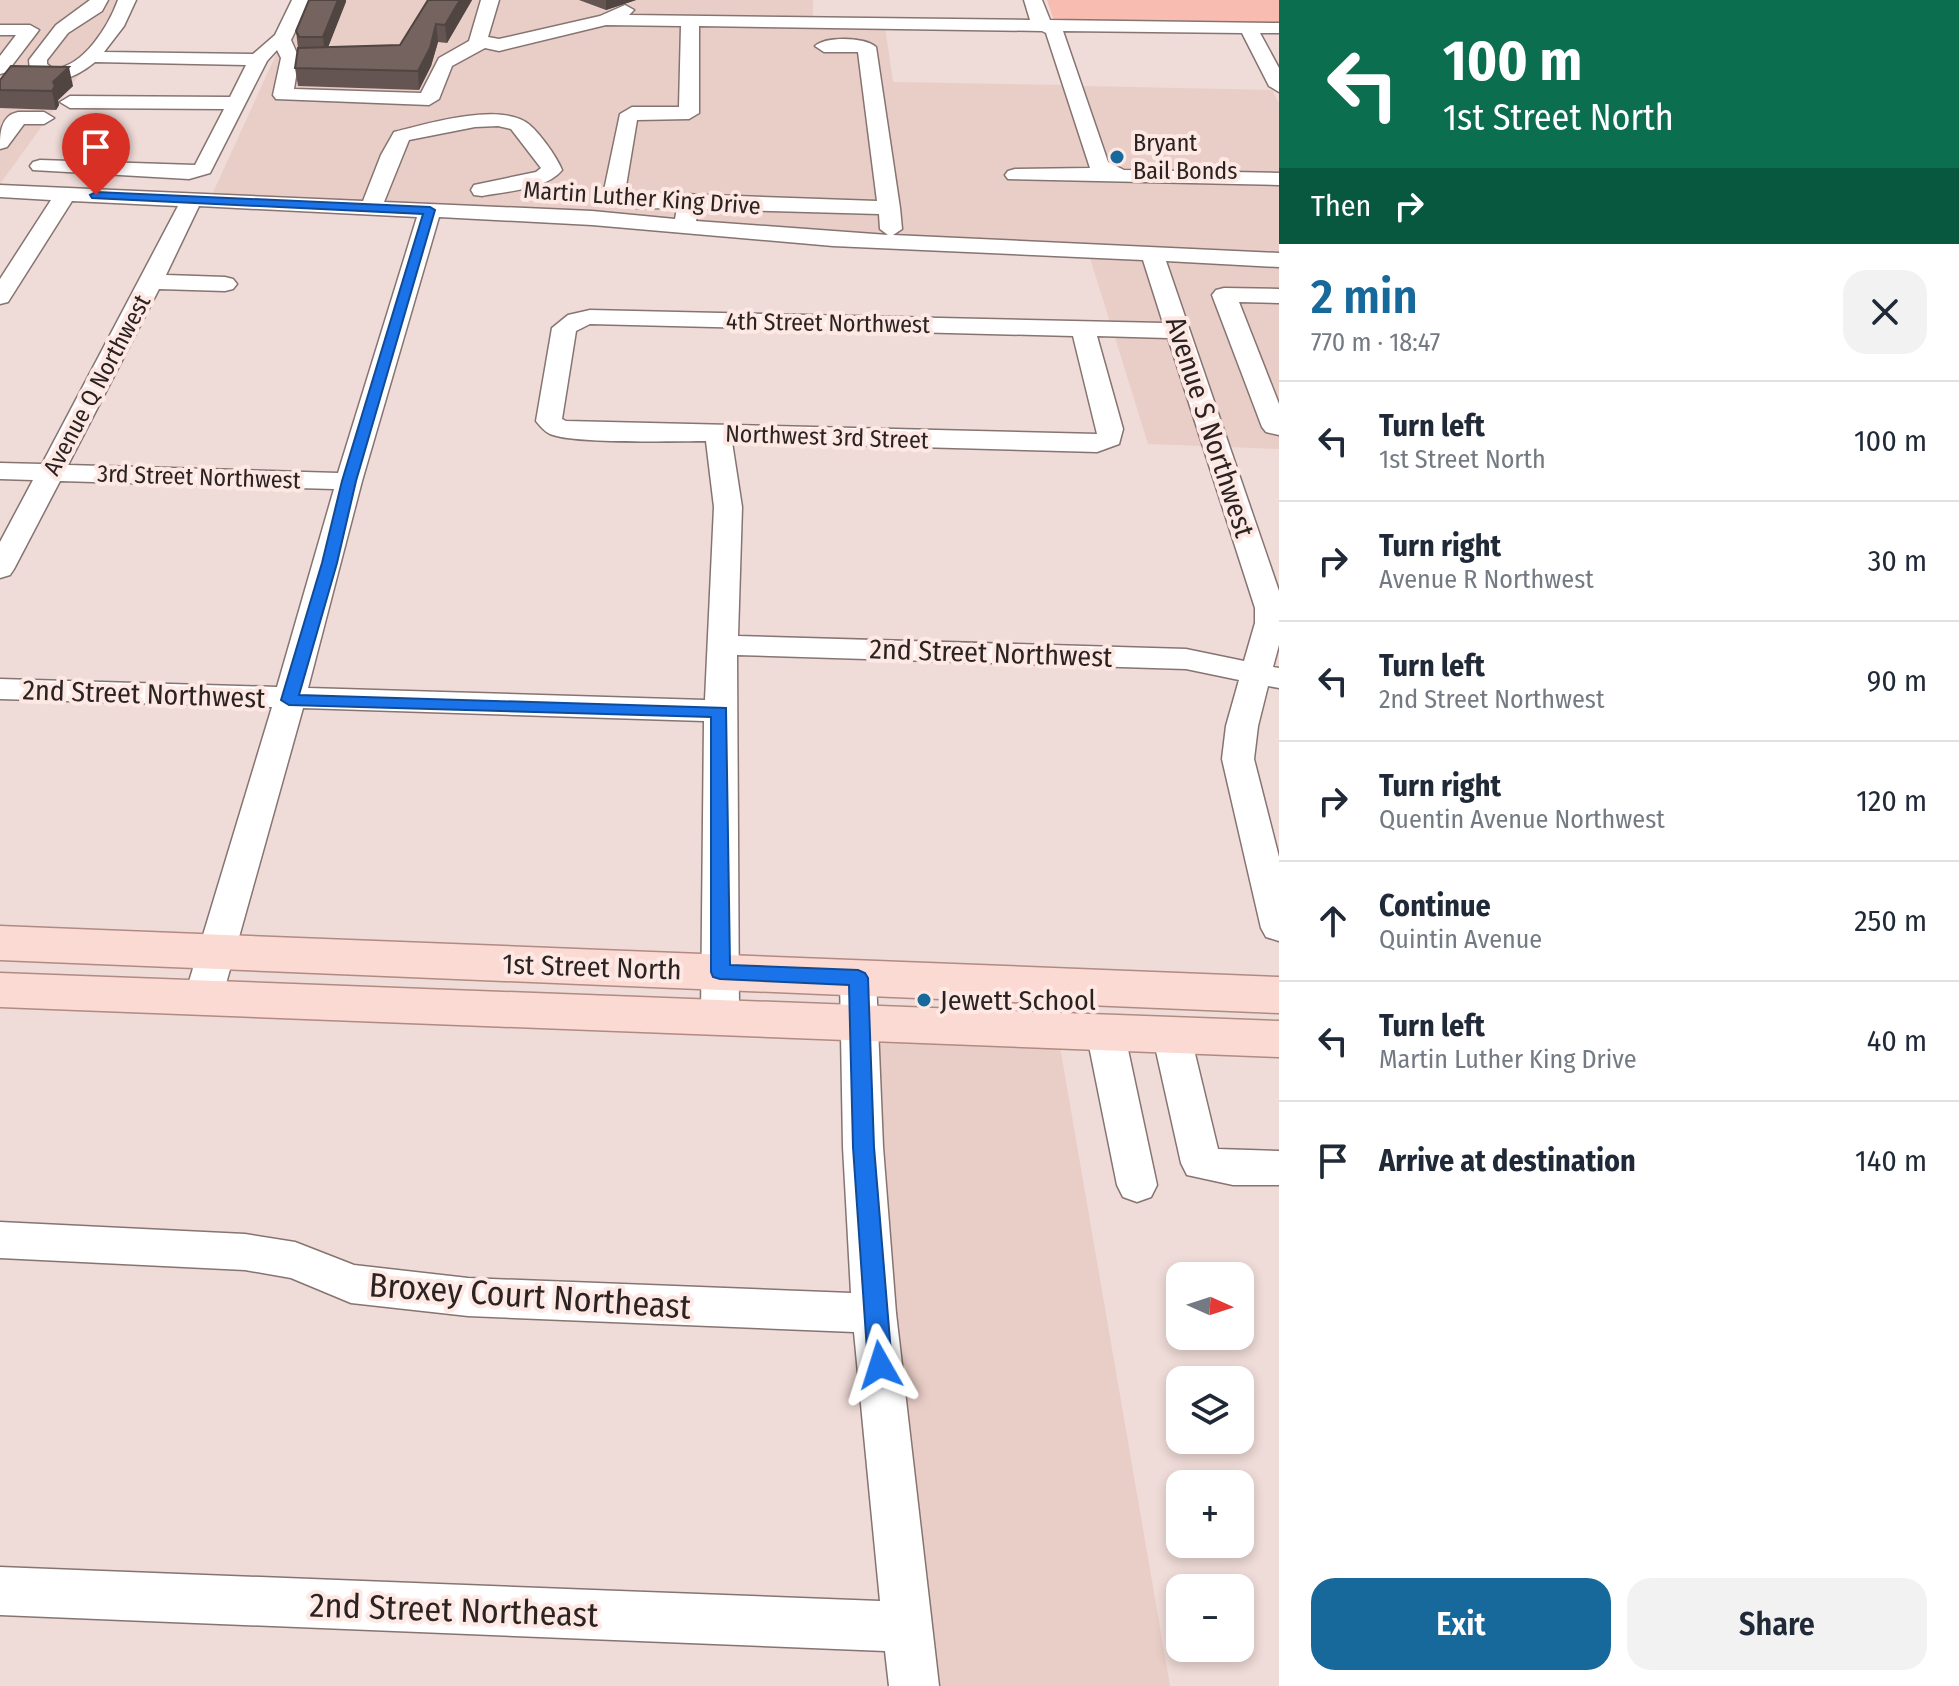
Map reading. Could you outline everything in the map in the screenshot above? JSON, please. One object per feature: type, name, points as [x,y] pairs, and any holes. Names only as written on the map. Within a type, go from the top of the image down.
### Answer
[{"type":"main road","name":"1st Street North","points":[[0,943],[720,972],[859,999],[1105,1031],[1279,1039]]},
{"type":"main road","name":"1st Street North","points":[[0,990],[720,1017],[859,999],[1279,995]]},
{"type":"street","points":[[99,0],[96,7],[62,29],[38,60],[40,71],[72,72],[88,61],[124,11],[127,0]]},
{"type":"street","points":[[118,149],[44,156],[189,173],[203,169],[258,60],[266,50],[282,40],[301,0]]},
{"type":"street","points":[[481,43],[478,41],[490,0]]},
{"type":"street","points":[[644,21],[702,0]]},
{"type":"street","points":[[802,0],[803,23]]},
{"type":"street","points":[[1033,0],[1039,20],[1054,31],[1099,166],[1112,173]]},
{"type":"street","points":[[282,40],[290,58],[283,95],[429,99],[440,67],[454,54],[481,43],[499,45],[606,20],[643,1]]},
{"type":"street","points":[[686,22],[736,4]]},
{"type":"street","points":[[606,20],[1279,28]]},
{"type":"street","points":[[686,22],[695,43],[689,113],[632,113],[627,118],[614,195],[625,200],[889,208]]},
{"type":"street","points":[[864,24],[892,242]]},
{"type":"street","points":[[1248,28],[1279,86]]},
{"type":"street","points":[[0,30],[30,30],[0,68]]},
{"type":"street","points":[[807,46],[867,47]]},
{"type":"street","points":[[102,58],[258,60]]},
{"type":"street","points":[[70,102],[236,103]]},
{"type":"street","points":[[0,143],[18,118],[44,118]]},
{"type":"street","points":[[371,208],[401,136],[475,121],[498,120],[518,125],[548,160],[552,170],[543,177],[482,190]]},
{"type":"street","points":[[186,151],[212,152]]},
{"type":"street","points":[[1015,175],[1112,173],[1279,179]]},
{"type":"street","name":"Martin Luther King Drive","points":[[0,191],[430,210],[892,242],[1279,260]]},
{"type":"street","points":[[0,297],[65,194]]},
{"type":"street","name":"Avenue Q Northwest","points":[[0,569],[191,200]]},
{"type":"street","points":[[684,226],[689,202]]},
{"type":"street","points":[[203,998],[329,563],[349,481],[430,210]]},
{"type":"street","name":"Avenue S Northwest","points":[[1152,253],[1270,608],[1268,676],[1242,726],[1238,759],[1279,928]]},
{"type":"street","points":[[151,282],[225,284]]},
{"type":"street","points":[[1279,296],[1224,295],[1275,427],[1279,427]]},
{"type":"street","name":"4th Street Northwest","points":[[554,425],[549,421],[550,404],[564,328],[573,321],[590,317],[1083,329],[1236,328]]},
{"type":"street","name":"Northwest 3rd Street","points":[[554,425],[572,430],[1081,444],[1100,442],[1110,438],[1110,429],[1083,329]]},
{"type":"street","points":[[718,433],[728,507],[725,645],[720,711],[720,1017]]},
{"type":"street","name":"3rd Street Northwest","points":[[0,471],[349,481]]},
{"type":"street","name":"2nd Street Northwest","points":[[725,645],[1186,659],[1268,676]]},
{"type":"street","name":"2nd Street Northwest","points":[[0,689],[720,711]]},
{"type":"street","points":[[859,999],[874,1313],[914,1686]]},
{"type":"street","points":[[1105,1031],[1137,1185]]},
{"type":"street","points":[[1171,1033],[1201,1163],[1233,1168],[1279,1168]]},
{"type":"street","name":"Broxey Court Northeast","points":[[0,1240],[245,1252],[295,1260],[351,1284],[468,1297],[874,1313]]},
{"type":"street","name":"2nd Street Northeast","points":[[0,1591],[908,1627]]},
{"type":"shaded area","points":[[0,0],[133,0],[0,184]]},
{"type":"shaded area","points":[[309,0],[813,0],[813,21],[885,27],[893,82],[1064,85],[1085,155],[1090,166],[1097,171],[1279,183],[1279,256],[834,235],[211,197],[279,48],[292,39]]},
{"type":"shaded area","points":[[1047,0],[1279,0],[1279,24],[1054,21]]},
{"type":"shaded area","points":[[1081,86],[1272,90],[1279,103],[1279,176],[1122,172],[1108,166]]},
{"type":"shaded area","points":[[1089,255],[1143,257],[1166,326],[1111,325]]},
{"type":"shaded area","points":[[1164,258],[1279,264],[1279,449],[1229,447]]},
{"type":"shaded area","points":[[1114,334],[1169,335],[1205,446],[1148,444]]},
{"type":"shaded area","points":[[877,1033],[1059,1041],[1170,1686],[937,1686],[894,1313]]},
{"type":"building","points":[[309,0],[338,0],[323,37],[299,37],[296,31]]},
{"type":"building","points":[[428,0],[460,0],[445,25],[436,24],[430,48],[418,71],[295,68],[298,48],[400,45]]},
{"type":"building","points":[[11,66],[69,67],[53,82],[55,86],[52,91],[0,90],[0,80]]},
{"type":"place","name":"Bryant Bail Bonds","points":[[1117,157]]},
{"type":"place","name":"Jewett School","points":[[924,1000]]},
{"type":"route","points":[[96,195],[430,210],[349,481],[289,700],[720,711],[720,972],[858,978],[863,1147],[880,1365]]}]
